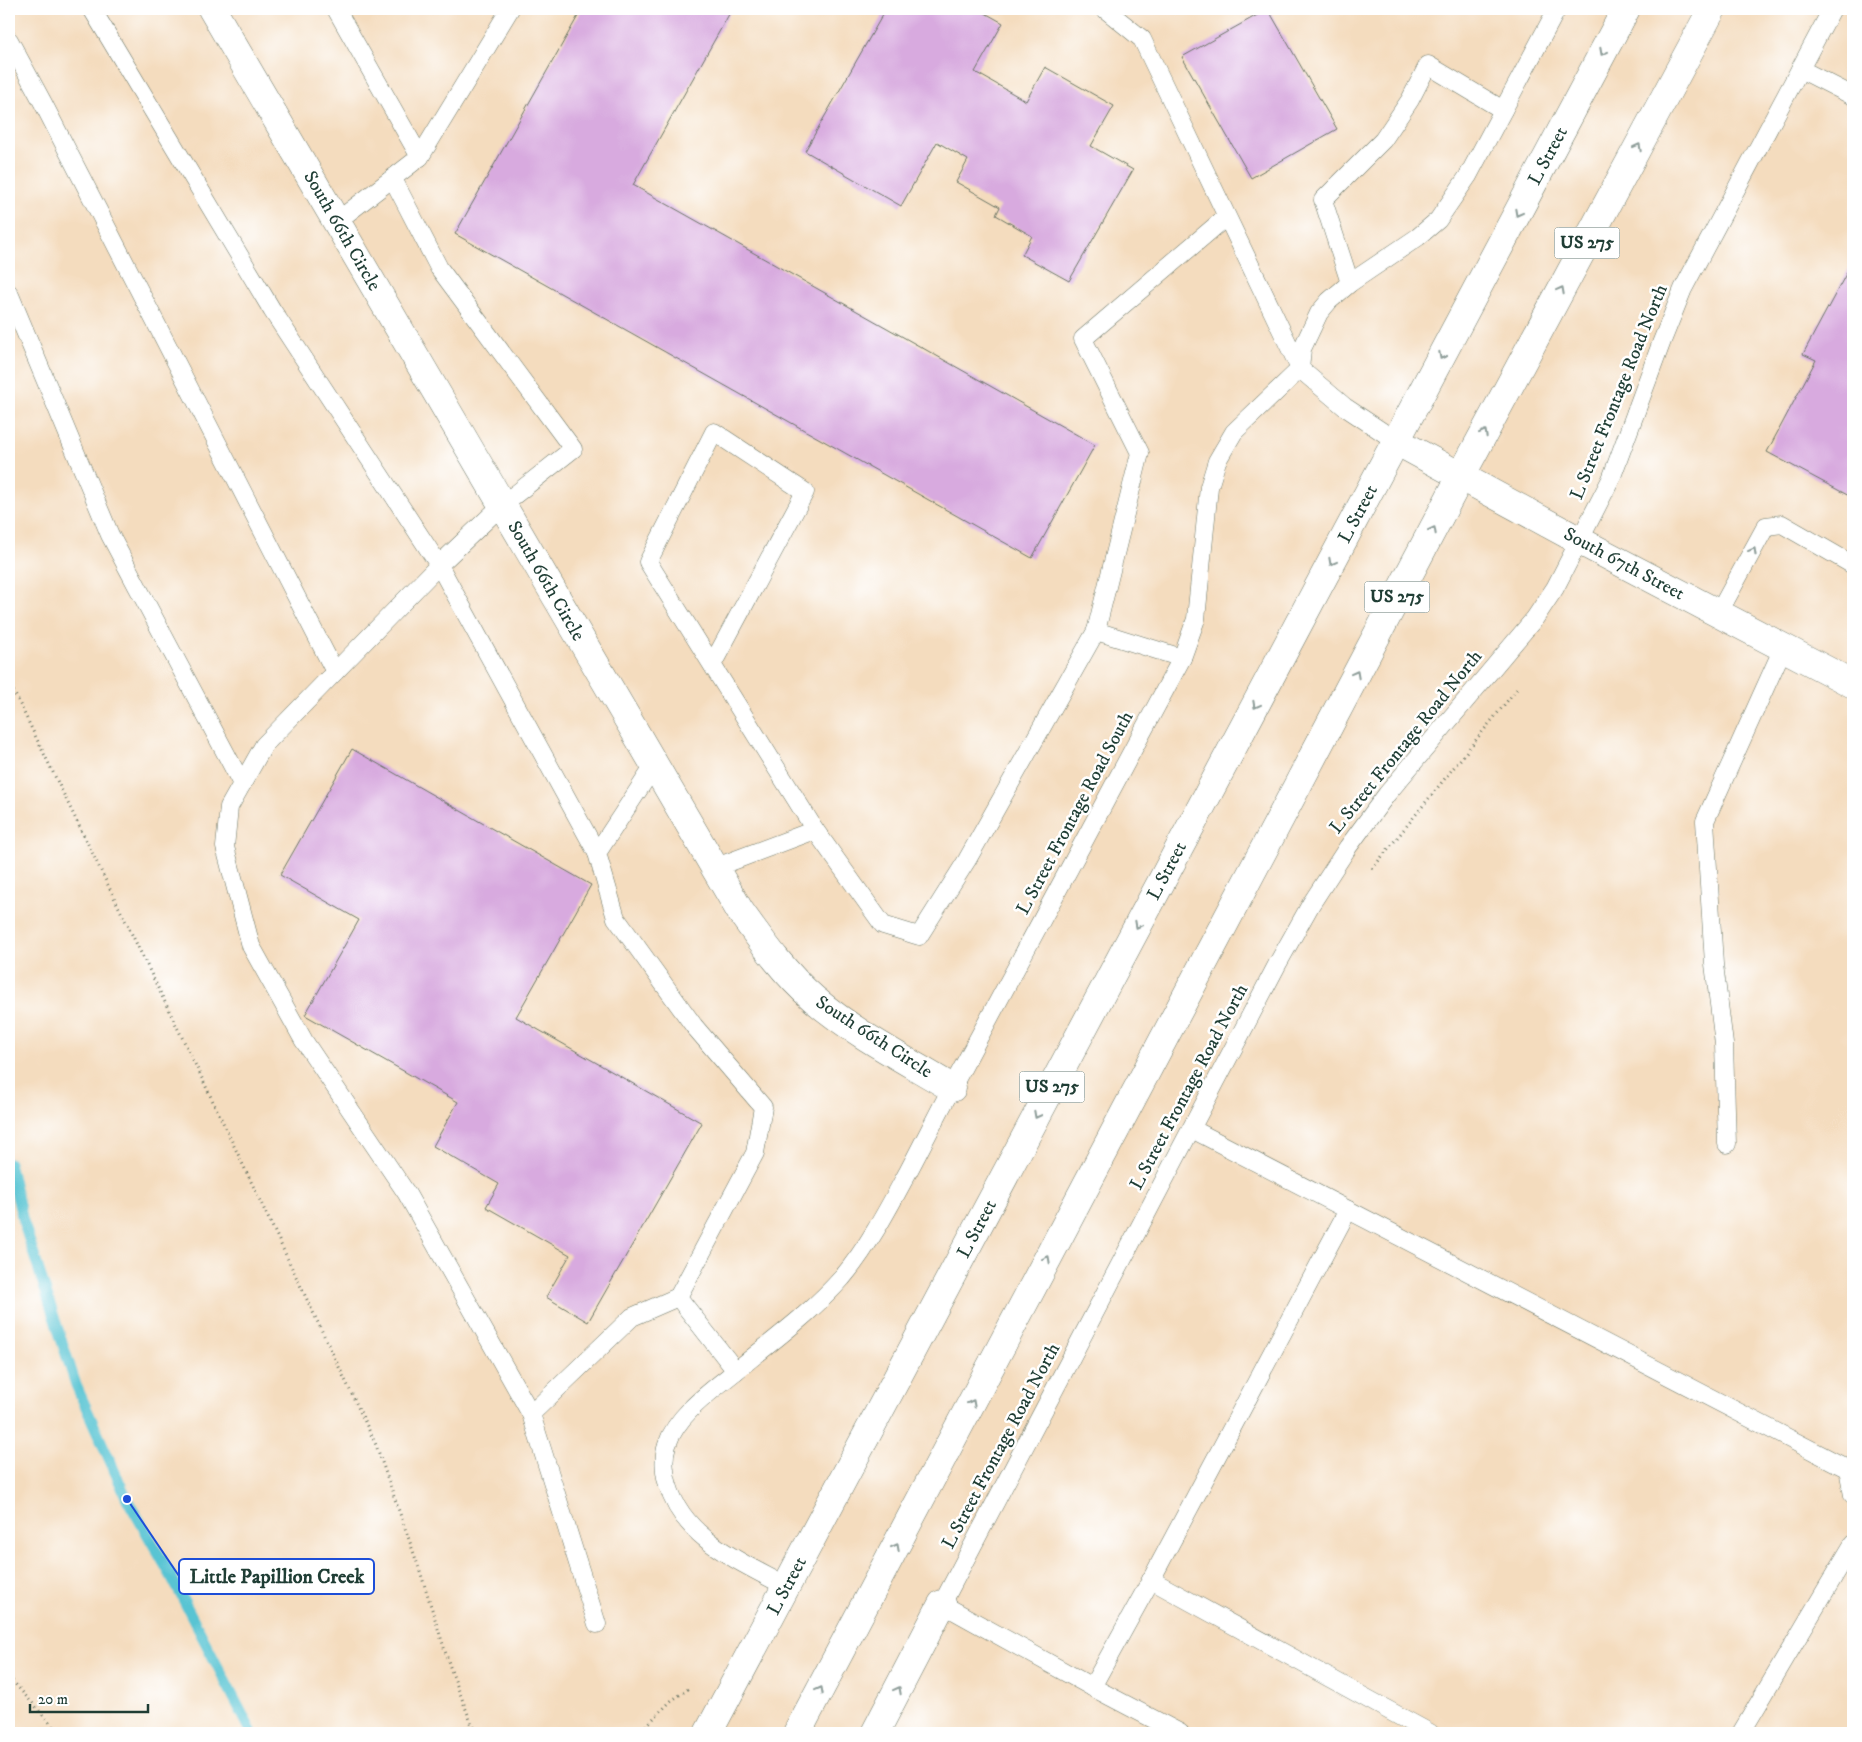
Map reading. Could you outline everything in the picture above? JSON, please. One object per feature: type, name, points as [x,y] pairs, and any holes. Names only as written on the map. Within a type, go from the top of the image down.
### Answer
[{"type":"main road","name":"South 66th Circle","points":[[212,9],[740,911],[777,962],[814,999],[855,1029],[952,1088]]},
{"type":"main road","name":"L Street","points":[[708,1733],[1626,9]]},
{"type":"main road","name":"US 275","points":[[797,1733],[1461,476],[1712,9]]},
{"type":"main road","name":"South 67th Street","points":[[1396,441],[1580,541],[1853,684]]},
{"type":"main road","points":[[875,1733],[942,1604]]},
{"type":"lane","points":[[92,9],[272,310],[439,565],[597,853],[616,918],[694,1026],[763,1107],[755,1153],[678,1297],[632,1317],[531,1414]]},
{"type":"lane","points":[[336,9],[420,158]]},
{"type":"lane","points":[[336,222],[420,158],[510,9]]},
{"type":"lane","points":[[1105,9],[1142,39],[1300,369],[1345,407],[1396,441]]},
{"type":"lane","points":[[1300,369],[1302,349],[1319,313],[1329,301],[1350,283],[1438,220],[1468,176],[1557,9]]},
{"type":"lane","name":"L Street Frontage Road North","points":[[942,1604],[1311,904],[1348,847],[1387,794],[1535,618],[1554,588],[1580,541],[1618,462],[1683,289],[1832,9]]},
{"type":"lane","points":[[9,40],[44,103],[335,672]]},
{"type":"lane","points":[[1350,283],[1323,200],[1383,140],[1410,100],[1428,65],[1503,110]]},
{"type":"lane","points":[[1800,69],[1853,96]]},
{"type":"lane","points":[[393,179],[439,268],[573,449],[502,505],[439,565],[264,745],[229,807],[225,847],[251,946],[304,1041],[407,1194],[531,1414],[597,1624]]},
{"type":"lane","points":[[712,665],[805,492],[714,432],[648,562],[814,830],[883,925],[919,936],[968,860],[1096,631],[1140,453],[1083,339],[1226,217]]},
{"type":"lane","points":[[9,293],[110,535],[242,784]]},
{"type":"lane","name":"L Street Frontage Road South","points":[[787,1587],[718,1549],[698,1533],[681,1514],[671,1498],[664,1472],[666,1446],[680,1419],[809,1311],[842,1278],[866,1246],[890,1206],[1182,658],[1196,619],[1209,487],[1217,461],[1234,432],[1300,369]]},
{"type":"lane","points":[[1718,614],[1766,526],[1782,524],[1853,565]]},
{"type":"lane","points":[[1096,631],[1182,658]]},
{"type":"lane","points":[[1727,1144],[1724,1044],[1714,964],[1705,821],[1783,648]]},
{"type":"lane","points":[[597,853],[654,766]]},
{"type":"lane","points":[[714,868],[814,830]]},
{"type":"lane","points":[[1192,1129],[1848,1469],[1853,1495]]},
{"type":"lane","points":[[1092,1687],[1348,1210]]},
{"type":"lane","points":[[678,1297],[736,1371]]},
{"type":"lane","points":[[1741,1733],[1853,1544]]},
{"type":"lane","points":[[1151,1580],[1430,1733]]},
{"type":"lane","points":[[942,1604],[1180,1733]]},
{"type":"path","points":[[9,682],[199,1072],[376,1445],[420,1571],[451,1670],[472,1725],[479,1733]]},
{"type":"path","points":[[9,1677],[59,1733]]},
{"type":"path","points":[[9,1723],[14,1733]]},
{"type":"building","points":[[582,9],[732,9],[633,185],[1095,445],[1032,558],[455,234]]},
{"type":"building","points":[[886,9],[978,9],[1003,23],[975,72],[1026,101],[1045,67],[1114,106],[1091,146],[1133,170],[1069,281],[1022,255],[1032,236],[996,215],[1000,207],[956,182],[968,160],[937,142],[901,206],[805,151]]},
{"type":"building","points":[[1268,9],[1337,129],[1251,178],[1182,57]]},
{"type":"building","points":[[1853,261],[1853,498],[1767,452],[1816,360],[1803,354]]},
{"type":"building","points":[[352,749],[591,885],[516,1017],[702,1123],[588,1322],[546,1297],[570,1255],[486,1207],[499,1184],[433,1146],[458,1102],[305,1015],[359,920],[280,875]]},
{"type":"waterway","points":[[9,1163],[23,1221],[76,1385],[127,1499],[170,1574],[252,1733]]},
{"type":"place","name":"Little Papillion Creek","points":[[127,1499]]}]
